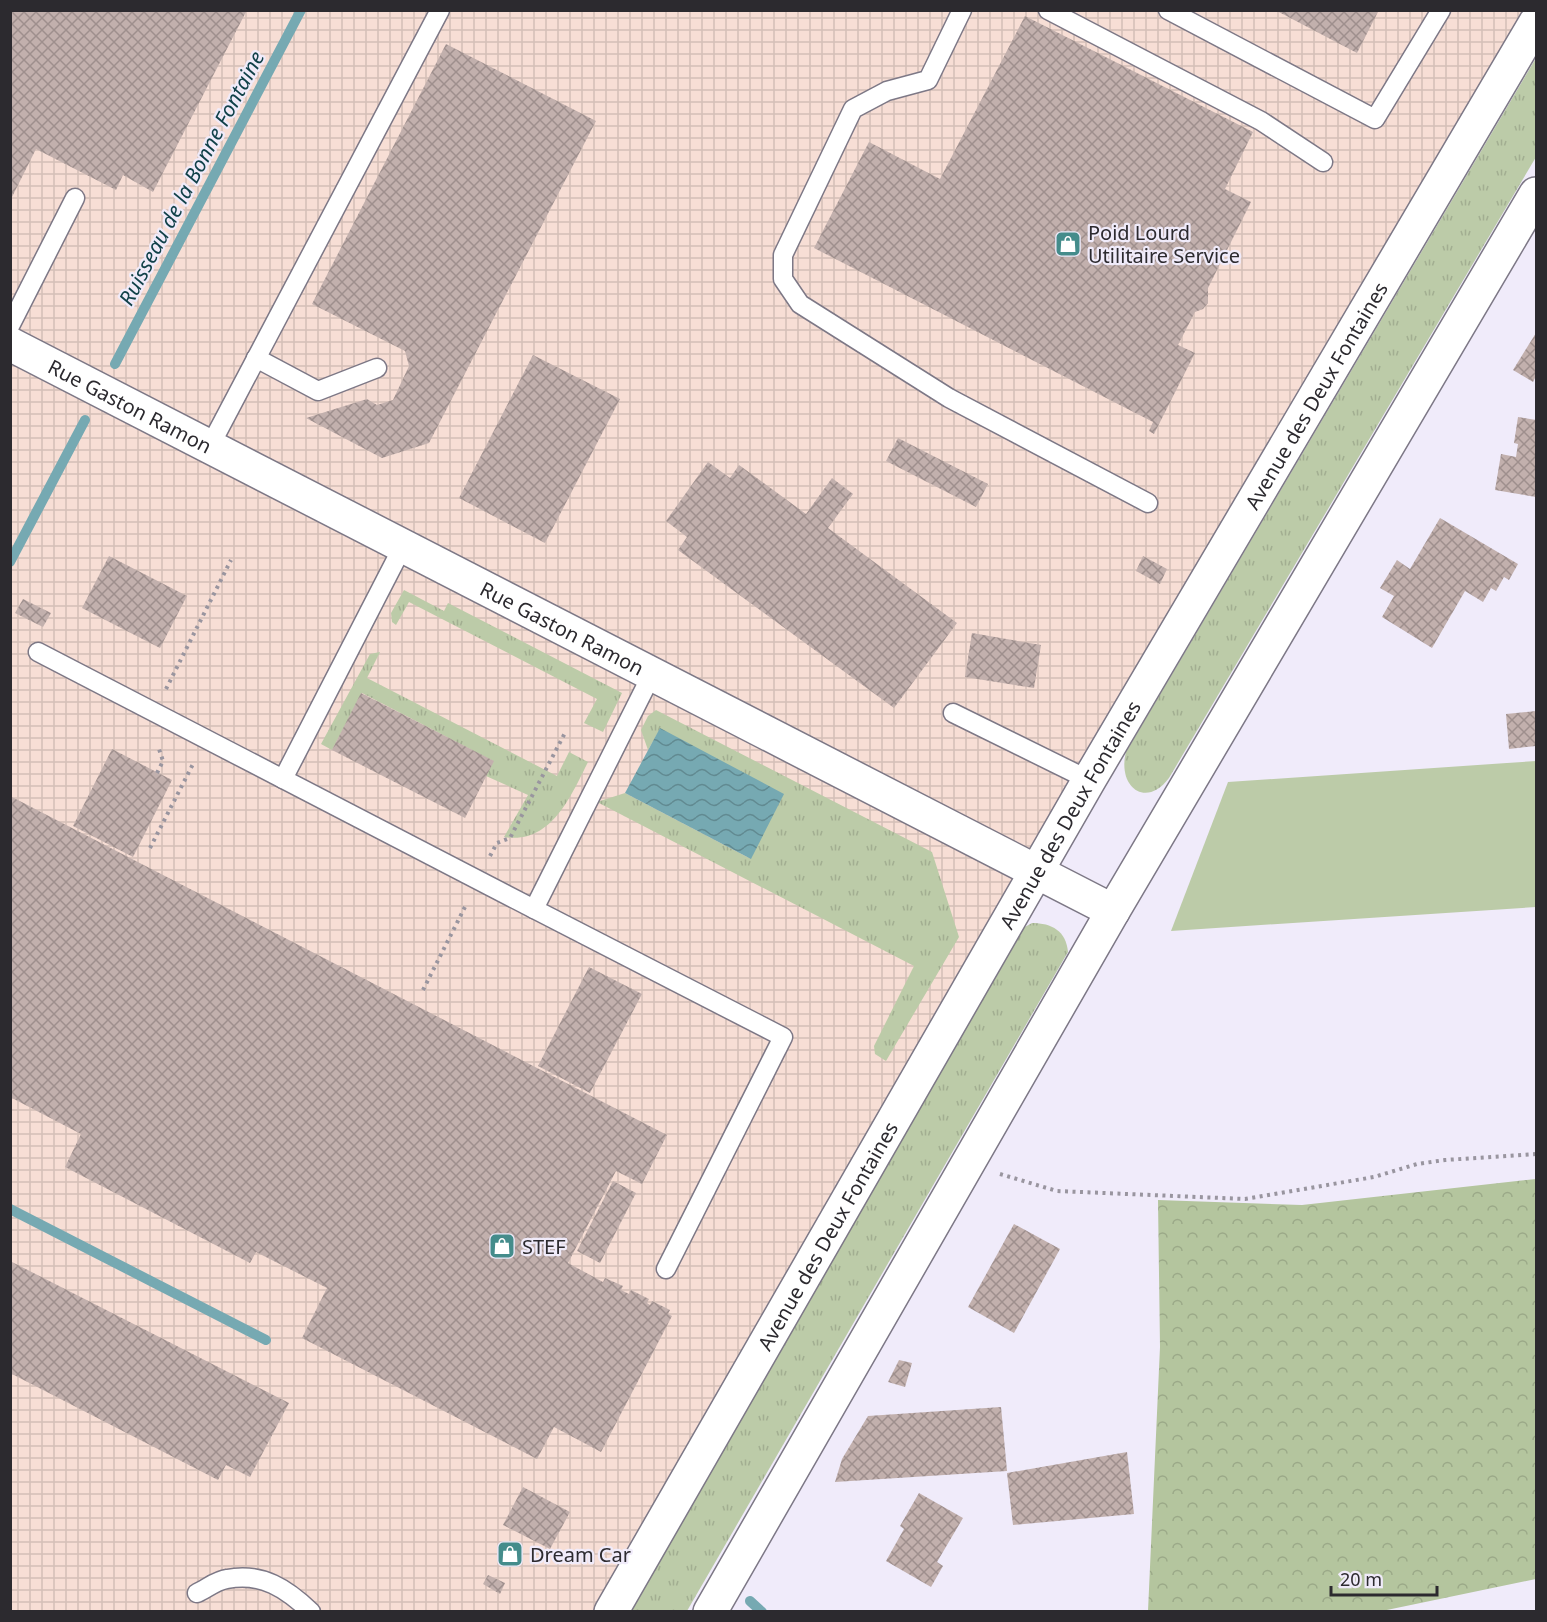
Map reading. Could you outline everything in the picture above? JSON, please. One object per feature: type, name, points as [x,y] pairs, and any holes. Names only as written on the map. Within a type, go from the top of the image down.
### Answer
[{"type":"main road","name":"Avenue des Deux Fontaines","points":[[611,1611],[1036,871],[1536,22]]},
{"type":"main road","points":[[710,1611],[1113,911],[1536,194]]},
{"type":"main road","name":"Rue Gaston Ramon","points":[[10,344],[1113,911]]},
{"type":"lane","points":[[210,446],[440,10]]},
{"type":"lane","points":[[962,10],[928,80],[886,91],[853,109],[783,255],[783,279],[800,304],[949,398],[1149,502]]},
{"type":"lane","points":[[1048,10],[1261,121],[1323,162]]},
{"type":"lane","points":[[1168,10],[1375,118],[1440,10]]},
{"type":"lane","points":[[10,326],[75,198]]},
{"type":"lane","points":[[256,358],[318,391],[377,368]]},
{"type":"lane","points":[[283,779],[403,546]]},
{"type":"lane","points":[[38,652],[783,1037],[666,1269]]},
{"type":"lane","points":[[534,909],[652,674]]},
{"type":"lane","points":[[953,713],[1089,780]]},
{"type":"lane","points":[[197,1593],[225,1579],[257,1578],[288,1590],[311,1611]]},
{"type":"path","points":[[157,772],[163,761],[150,720],[231,560]]},
{"type":"path","points":[[423,990],[497,843],[510,838],[566,731]]},
{"type":"path","points":[[150,848],[194,763]]},
{"type":"path","points":[[969,1162],[1012,1179],[1058,1191],[1245,1199],[1374,1177],[1417,1164],[1536,1154]]},
{"type":"shaded area","points":[[11,11],[1536,11],[611,1611],[11,1612]]},
{"type":"green space","points":[[1536,58],[1536,157],[1169,778],[1151,792],[1143,793],[1136,790],[1126,775],[1124,764],[1126,752]]},
{"type":"green space","points":[[404,590],[444,611],[448,603],[622,693],[603,732],[584,723],[597,699],[409,602],[396,625],[392,622],[391,613]]},
{"type":"green space","points":[[380,652],[367,678],[557,776],[569,752],[588,762],[566,803],[547,826],[535,833],[520,837],[504,837],[528,795],[486,776],[493,761],[362,693],[332,750],[321,744],[370,654]]},
{"type":"green space","points":[[656,710],[932,852],[959,937],[886,1061],[875,1054],[874,1046],[914,966],[597,802],[625,793],[751,859],[660,729],[648,750],[641,730],[648,716]]},
{"type":"green space","points":[[1536,761],[1536,907],[1171,931],[1228,782]]},
{"type":"green space","points":[[1032,923],[1046,925],[1057,930],[1067,945],[1068,952],[687,1611],[629,1612],[1023,928]]},
{"type":"green space","points":[[1536,1179],[1536,1579],[1382,1611],[1148,1611],[1160,1347],[1158,1200],[1302,1205]]},
{"type":"water","points":[[660,728],[784,794],[751,859],[625,793]]},
{"type":"building","points":[[10,10],[247,10],[153,192],[123,175],[116,190],[36,149],[10,201]]},
{"type":"building","points":[[1275,10],[1379,10],[1357,53]]},
{"type":"building","name":"Poid Lourd Utilitaire Service","points":[[1025,16],[1253,132],[1225,189],[1251,202],[1208,288],[1208,303],[1203,309],[1195,312],[1178,345],[1195,353],[1154,434],[1149,431],[1153,422],[814,248],[869,142],[940,179]]},
{"type":"building","points":[[446,44],[596,121],[429,443],[382,458],[306,418],[367,399],[377,405],[393,400],[409,366],[405,351],[312,304]]},
{"type":"building","points":[[1536,333],[1536,376],[1533,382],[1513,370]]},
{"type":"building","points":[[533,355],[620,399],[545,543],[459,498]]},
{"type":"building","points":[[1518,417],[1536,420],[1536,497],[1495,490],[1501,454],[1516,457],[1518,444],[1514,443]]},
{"type":"building","points":[[898,438],[988,484],[976,507],[886,461]]},
{"type":"building","points":[[708,462],[730,478],[739,465],[806,514],[832,478],[853,494],[828,528],[957,623],[894,708],[678,550],[687,537],[666,521]]},
{"type":"building","points":[[1440,518],[1518,564],[1509,580],[1504,577],[1496,591],[1491,588],[1483,602],[1465,591],[1432,648],[1382,617],[1394,596],[1380,588],[1397,560],[1410,569]]},
{"type":"building","points":[[109,556],[187,596],[160,648],[82,608]]},
{"type":"building","points":[[1143,556],[1167,569],[1160,584],[1136,571]]},
{"type":"building","points":[[23,599],[51,613],[43,627],[15,613]]},
{"type":"building","points":[[972,633],[1041,645],[1034,688],[965,677]]},
{"type":"building","points":[[361,693],[494,761],[465,818],[332,750]]},
{"type":"building","points":[[1536,711],[1536,746],[1509,749],[1506,714]]},
{"type":"building","points":[[112,749],[172,780],[133,857],[73,826]]},
{"type":"building","points":[[10,796],[667,1135],[642,1184],[616,1171],[568,1263],[603,1282],[605,1278],[623,1286],[621,1290],[629,1294],[631,1290],[649,1299],[647,1303],[650,1305],[652,1301],[670,1310],[668,1314],[672,1316],[601,1452],[554,1427],[537,1459],[302,1338],[327,1288],[256,1252],[250,1263],[65,1167],[81,1134],[10,1097]]},
{"type":"building","points":[[589,967],[642,994],[590,1093],[538,1066]]},
{"type":"building","points":[[613,1181],[636,1193],[600,1263],[577,1251]]},
{"type":"building","points":[[1014,1224],[1060,1249],[1014,1333],[968,1307]]},
{"type":"building","points":[[10,1261],[289,1403],[250,1477],[226,1465],[218,1480],[10,1373]]},
{"type":"building","points":[[899,1360],[912,1363],[905,1387],[888,1382]]},
{"type":"building","points":[[1001,1407],[1007,1471],[835,1482],[842,1459],[868,1416]]},
{"type":"building","points":[[1127,1452],[1134,1514],[1013,1525],[1007,1473]]},
{"type":"building","points":[[523,1487],[570,1512],[550,1549],[503,1525]]},
{"type":"building","points":[[919,1493],[963,1518],[937,1562],[943,1566],[931,1587],[886,1561],[904,1529],[900,1526]]},
{"type":"building","points":[[488,1575],[505,1583],[500,1594],[483,1584]]},
{"type":"waterway","name":"Ruisseau de la Bonne Fontaine","points":[[115,364],[301,10]]},
{"type":"waterway","name":"Ruisseau de la Bonne Fontaine","points":[[10,562],[85,420]]},
{"type":"waterway","name":"Ruisseau de la Bonne Fontaine","points":[[10,1209],[266,1340]]},
{"type":"waterway","name":"Ruisseau de la Bonne Fontaine","points":[[750,1601],[762,1612]]},
{"type":"place","name":"Poid Lourd Utilitaire Service","points":[[1068,244]]},
{"type":"place","name":"STEF","points":[[502,1246]]},
{"type":"place","name":"Dream Car","points":[[510,1554]]}]
